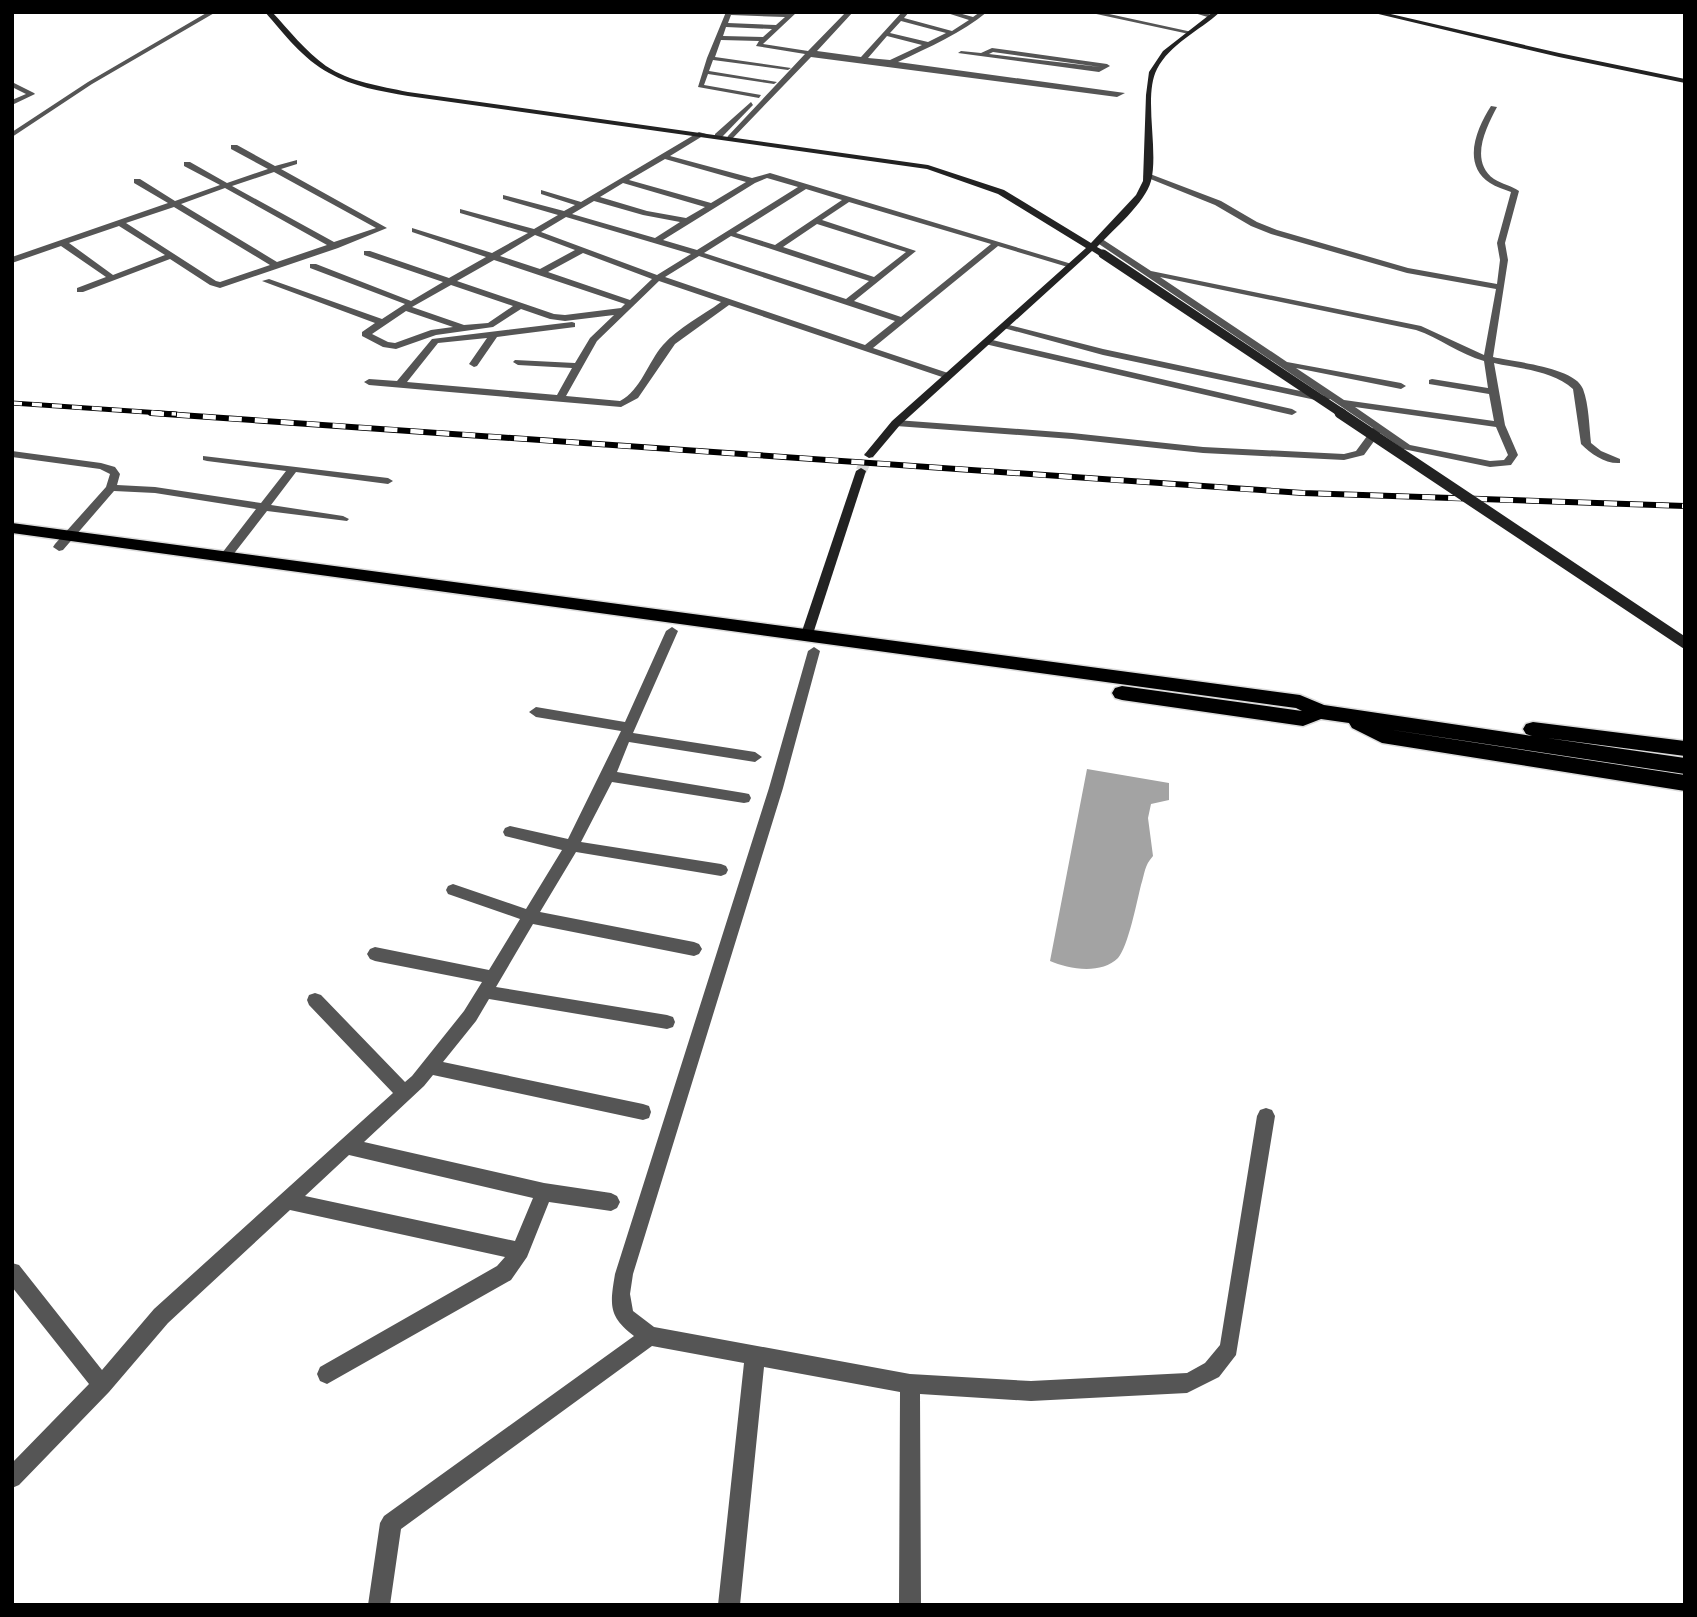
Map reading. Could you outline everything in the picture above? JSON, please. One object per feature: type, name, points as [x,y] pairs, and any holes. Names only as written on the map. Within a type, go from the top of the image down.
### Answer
[{"type":"highway","points":[[12,528],[64,541],[672,631],[810,644]]},
{"type":"highway","points":[[12,540],[64,541],[225,557],[1303,719],[1320,712],[1685,766]]},
{"type":"highway","points":[[1348,716],[1381,708],[1685,749]]},
{"type":"highway","points":[[1348,716],[1382,736],[1685,783]]},
{"type":"main road","points":[[268,12],[330,71],[373,86],[421,96],[905,163],[953,173],[1021,202],[1096,243],[1103,254],[1685,643]]},
{"type":"main road","points":[[1373,12],[1685,81]]},
{"type":"main road","points":[[869,455],[896,423],[1096,243],[1140,195],[1147,176],[1152,72],[1165,52],[1214,14]]},
{"type":"main road","points":[[810,644],[861,471]]},
{"type":"street","points":[[12,135],[133,57],[213,12]]},
{"type":"street","points":[[759,96],[701,88],[700,84],[729,12],[792,14]]},
{"type":"street","points":[[718,136],[850,12]]},
{"type":"street","points":[[861,60],[906,12]]},
{"type":"street","points":[[947,12],[975,20]]},
{"type":"street","points":[[888,64],[953,33],[984,12]]},
{"type":"street","points":[[1093,12],[1142,20],[1189,32]]},
{"type":"street","points":[[1194,12],[1214,14]]},
{"type":"street","points":[[792,14],[758,45],[808,54],[1117,96],[1122,93],[888,64]]},
{"type":"street","points":[[900,19],[953,33]]},
{"type":"street","points":[[723,25],[776,27]]},
{"type":"street","points":[[887,34],[928,44]]},
{"type":"street","points":[[718,38],[763,40]]},
{"type":"street","points":[[961,53],[1099,70],[1107,66],[992,50],[984,55]]},
{"type":"street","points":[[731,138],[805,61],[808,54]]},
{"type":"street","points":[[710,58],[788,68]]},
{"type":"street","points":[[1024,79],[1036,61]]},
{"type":"street","points":[[705,72],[774,82]]},
{"type":"street","points":[[12,84],[32,94],[12,103]]},
{"type":"street","points":[[1096,243],[1145,271],[1338,402],[1413,449],[1499,465],[1512,460],[1513,455],[1500,425],[1488,359],[1501,287],[1504,260],[1501,243],[1515,191],[1489,179],[1478,165],[1476,156],[1482,128],[1493,107]]},
{"type":"street","points":[[520,306],[491,325],[428,333],[392,346],[365,334],[381,322],[702,134]]},
{"type":"street","points":[[120,223],[220,285],[383,228],[234,147]]},
{"type":"street","points":[[663,156],[752,181]]},
{"type":"street","points":[[12,260],[294,162]]},
{"type":"street","points":[[187,164],[335,246]]},
{"type":"street","points":[[656,241],[752,181],[763,176],[772,176],[1071,264]]},
{"type":"street","points":[[1147,176],[1218,203],[1274,232],[1408,270],[1501,287]]},
{"type":"street","points":[[137,181],[278,266]]},
{"type":"street","points":[[623,181],[710,206]]},
{"type":"street","points":[[559,400],[593,340],[658,278],[805,186]]},
{"type":"street","points":[[544,192],[582,205]]},
{"type":"street","points":[[506,197],[697,253],[902,320]]},
{"type":"street","points":[[594,198],[687,221]]},
{"type":"street","points":[[776,248],[848,199]]},
{"type":"street","points":[[464,211],[534,232],[658,278],[948,376]]},
{"type":"street","points":[[816,220],[911,249],[912,253],[848,302]]},
{"type":"street","points":[[415,230],[631,303]]},
{"type":"street","points":[[729,233],[876,280]]},
{"type":"street","points":[[63,243],[113,278]]},
{"type":"street","points":[[866,349],[997,243]]},
{"type":"street","points":[[542,272],[582,250]]},
{"type":"street","points":[[367,253],[559,318],[622,311]]},
{"type":"street","points":[[80,290],[171,256]]},
{"type":"street","points":[[313,266],[465,328]]},
{"type":"street","points":[[1145,271],[1418,328],[1440,335],[1472,354],[1546,372],[1575,384],[1586,444],[1597,453],[1616,461]]},
{"type":"street","points":[[266,281],[381,322]]},
{"type":"street","points":[[369,382],[621,404],[632,400],[648,372],[670,344],[727,302]]},
{"type":"street","points":[[400,384],[433,342],[612,320]]},
{"type":"street","points":[[1005,327],[1103,352],[1376,410],[1500,425]]},
{"type":"street","points":[[474,364],[493,335]]},
{"type":"street","points":[[988,342],[1292,412]]},
{"type":"street","points":[[518,362],[578,366]]},
{"type":"street","points":[[1282,363],[1401,386]]},
{"type":"street","points":[[1432,382],[1494,392]]},
{"type":"street","points":[[896,423],[1072,436],[1203,450],[1344,457],[1360,453],[1378,428]]},
{"type":"street","points":[[12,454],[111,469],[115,474],[111,488],[64,541]]},
{"type":"street","points":[[207,458],[388,481]]},
{"type":"street","points":[[225,557],[293,469]]},
{"type":"street","points":[[111,488],[155,490],[343,519]]},
{"type":"street","points":[[12,1478],[102,1385],[161,1316],[405,1093],[429,1067],[490,985],[572,846],[608,776],[672,631]]},
{"type":"street","points":[[810,644],[776,788],[624,1274],[621,1294],[624,1316],[650,1336],[910,1384],[1031,1391],[1188,1382],[1203,1377],[1219,1366],[1229,1348],[1266,1116]]},
{"type":"street","points":[[536,712],[755,757]]},
{"type":"street","points":[[608,776],[744,798]]},
{"type":"street","points":[[510,832],[572,846],[721,870]]},
{"type":"street","points":[[453,891],[532,917],[694,950]]},
{"type":"street","points":[[375,954],[490,985],[667,1022]]},
{"type":"street","points":[[315,1000],[405,1093]]},
{"type":"street","points":[[429,1067],[643,1112]]},
{"type":"street","points":[[345,1146],[544,1192],[611,1202]]},
{"type":"street","points":[[327,1374],[504,1273],[521,1251],[544,1192]]},
{"type":"street","points":[[287,1201],[521,1251]]},
{"type":"street","points":[[12,1272],[102,1385]]},
{"type":"street","points":[[379,1605],[391,1523],[650,1336]]},
{"type":"street","points":[[729,1605],[755,1355]]},
{"type":"street","points":[[910,1384],[910,1605]]},
{"type":"shaded area","points":[[1087,769],[1169,783],[1169,800],[1151,804],[1148,818],[1153,856],[1145,870],[1122,952],[1111,963],[1094,969],[1050,961]]},
{"type":"tunnel","points":[[861,471],[869,455]]},
{"type":"railway","points":[[12,403],[176,414]]},
{"type":"railway","points":[[151,413],[1303,493],[1685,506]]}]
